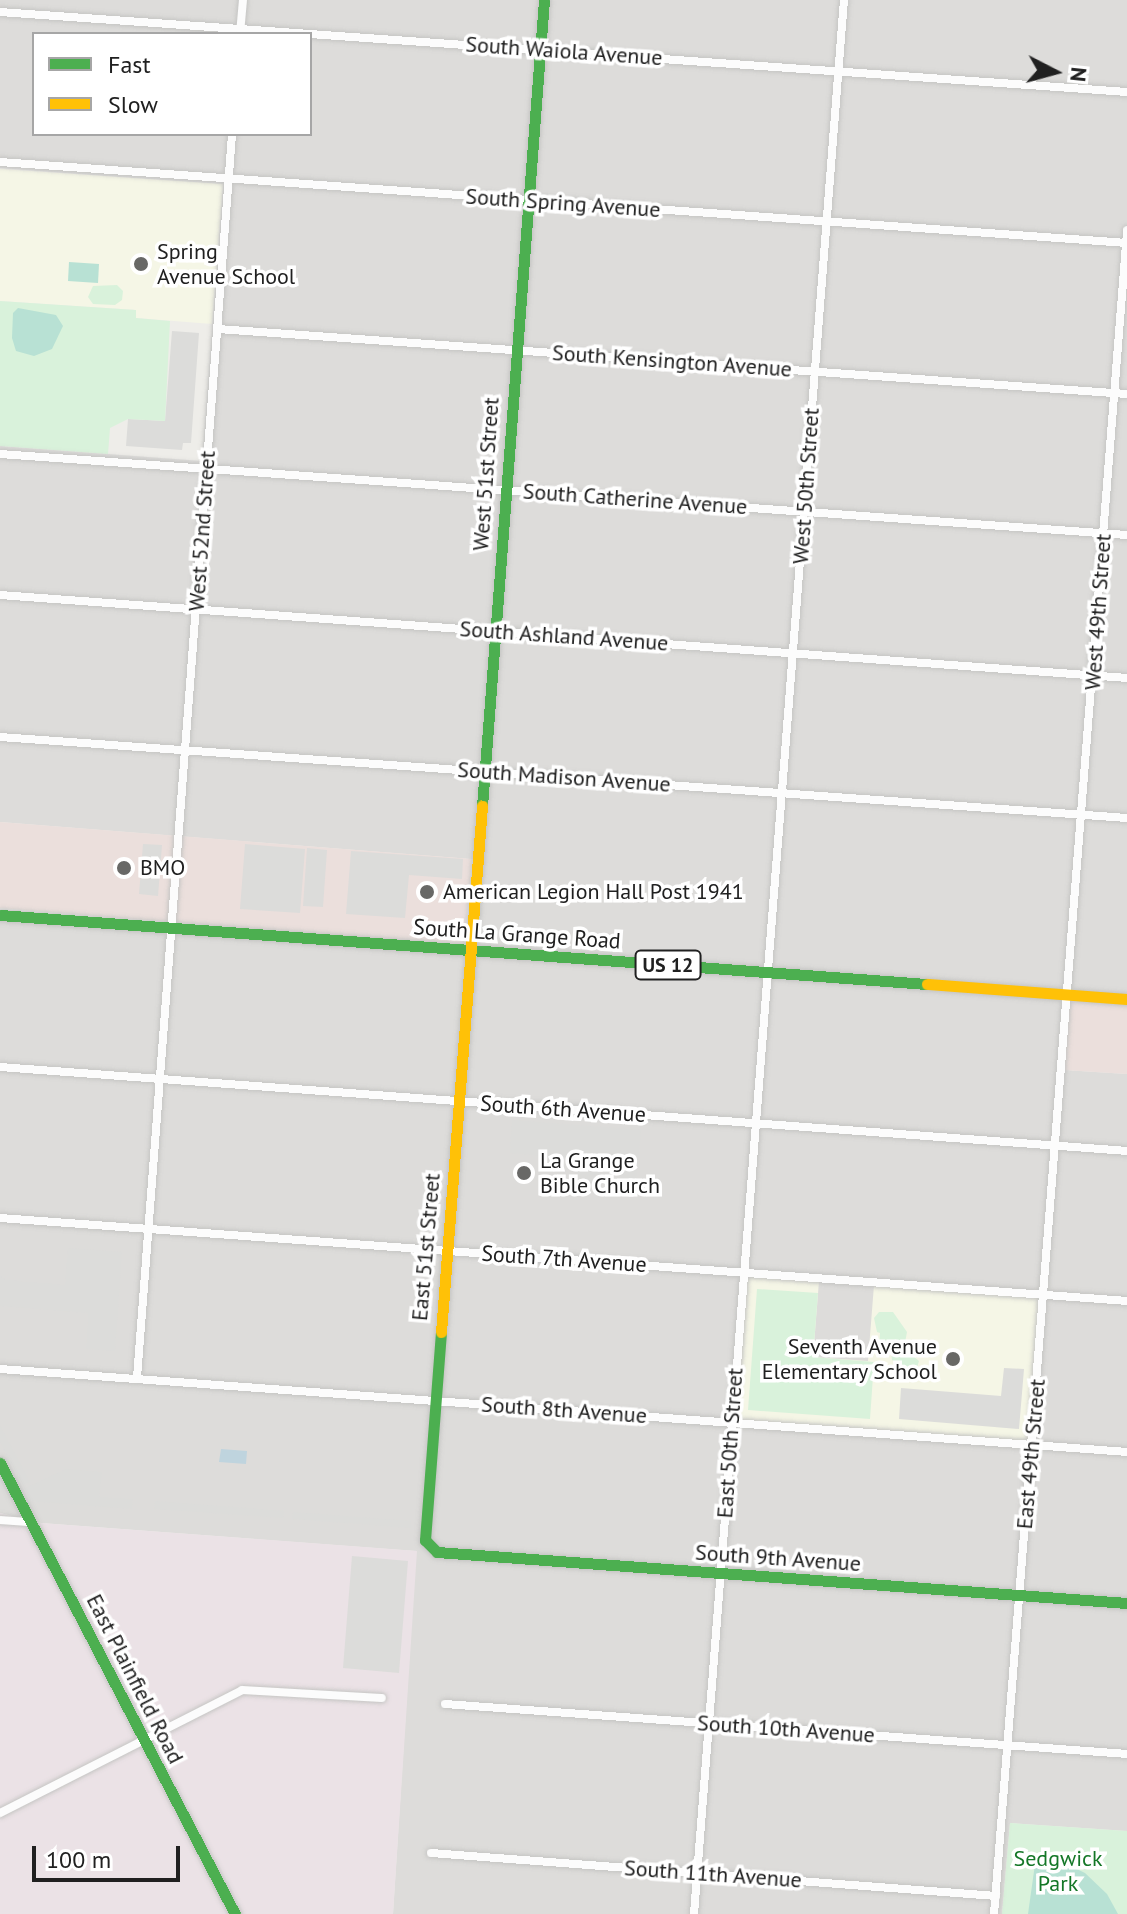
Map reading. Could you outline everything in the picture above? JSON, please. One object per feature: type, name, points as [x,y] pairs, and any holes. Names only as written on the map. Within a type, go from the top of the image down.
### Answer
[{"type":"street","points":[[240,31],[243,0]]},
{"type":"street","name":"West 51st Street","points":[[469,950],[544,0]]},
{"type":"street","name":"West 50th Street","points":[[767,972],[844,0]]},
{"type":"street","name":"South Waiola Avenue","points":[[0,12],[240,31]]},
{"type":"street","name":"South Waiola Avenue","points":[[312,36],[1127,92]]},
{"type":"street","name":"West 52nd Street","points":[[137,1378],[232,136]]},
{"type":"street","name":"South Spring Avenue","points":[[0,162],[1126,243]]},
{"type":"street","name":"West 49th Street","points":[[1068,995],[1127,230]]},
{"type":"street","name":"South Kensington Avenue","points":[[218,329],[1127,394]]},
{"type":"street","name":"South Catherine Avenue","points":[[0,454],[1127,535]]},
{"type":"street","name":"South Ashland Avenue","points":[[0,595],[794,651],[1127,678]]},
{"type":"street","name":"South Madison Avenue","points":[[0,737],[1127,818]]},
{"type":"street","name":"South La Grange Road","points":[[0,915],[1127,999]]},
{"type":"street","name":"East 51st Street","points":[[428,1546],[424,1534],[469,950]]},
{"type":"street","name":"East 50th Street","points":[[694,1914],[767,972]]},
{"type":"street","name":"East 49th Street","points":[[994,1914],[1068,995]]},
{"type":"street","name":"South 6th Avenue","points":[[0,1067],[1127,1151]]},
{"type":"street","name":"South 7th Avenue","points":[[0,1218],[1127,1301]]},
{"type":"street","name":"South 8th Avenue","points":[[0,1369],[1127,1452]]},
{"type":"street","name":"East Plainfield Road","points":[[0,1463],[235,1914]]},
{"type":"street","points":[[0,1520],[31,1522]]},
{"type":"street","name":"South 9th Avenue","points":[[428,1546],[437,1552],[1127,1603]]},
{"type":"street","points":[[0,1813],[242,1690],[382,1698]]},
{"type":"street","name":"South 10th Avenue","points":[[445,1704],[1127,1754]]},
{"type":"street","name":"South 11th Avenue","points":[[431,1853],[996,1896]]},
{"type":"shaded area","points":[[0,0],[1127,0],[1127,996],[475,946],[483,860],[0,822],[0,446],[202,461],[223,185],[0,168]]},
{"type":"shaded area","name":"Spring Avenue School","points":[[0,169],[223,184],[212,324],[136,318],[136,310],[0,301]]},
{"type":"shaded area","points":[[172,331],[199,333],[191,443],[183,443],[182,450],[126,446],[128,419],[165,421]]},
{"type":"shaded area","points":[[0,822],[472,859],[464,946],[0,908]]},
{"type":"shaded area","points":[[143,844],[162,845],[158,896],[139,894]]},
{"type":"shaded area","points":[[245,844],[305,849],[300,913],[240,909]]},
{"type":"shaded area","points":[[307,848],[327,850],[323,907],[303,906]]},
{"type":"shaded area","points":[[351,851],[463,859],[462,879],[409,875],[405,918],[346,914]]},
{"type":"shaded area","points":[[0,919],[1070,999],[1064,1070],[1127,1074],[1127,1831],[1010,1823],[1002,1914],[393,1914],[416,1551],[41,1523],[0,1513]]},
{"type":"shaded area","points":[[1070,999],[1127,1003],[1127,1074],[1064,1070]]},
{"type":"shaded area","points":[[512,1120],[641,1130],[636,1184],[621,1182],[621,1172],[600,1170],[599,1184],[576,1183],[578,1159],[510,1153]]},
{"type":"shaded area","points":[[68,1248],[122,1252],[115,1351],[86,1349],[88,1313],[0,1306],[0,1276],[6,1280],[65,1285]]},
{"type":"shaded area","name":"Seventh Avenue Elementary School","points":[[746,1275],[819,1281],[813,1357],[868,1361],[874,1285],[1042,1298],[1031,1443],[734,1420]]},
{"type":"shaded area","points":[[1004,1368],[1024,1369],[1019,1429],[899,1419],[901,1388],[1001,1396]]},
{"type":"shaded area","points":[[0,1425],[30,1482],[23,1485],[0,1442]]},
{"type":"shaded area","points":[[66,1469],[102,1472],[99,1497],[133,1499],[132,1509],[30,1501],[24,1489]]},
{"type":"shaded area","points":[[155,1501],[284,1511],[283,1518],[154,1509]]},
{"type":"shaded area","points":[[293,1512],[411,1521],[411,1528],[292,1519]]},
{"type":"shaded area","points":[[0,1513],[41,1523],[417,1551],[393,1914],[0,1914]]},
{"type":"shaded area","points":[[352,1556],[408,1561],[399,1673],[343,1668]]},
{"type":"green space","points":[[69,262],[99,264],[98,283],[68,281]]},
{"type":"green space","points":[[117,285],[123,291],[122,300],[115,305],[93,304],[88,297],[93,286]]},
{"type":"green space","points":[[0,301],[136,310],[136,318],[170,321],[165,421],[128,419],[110,428],[108,454],[0,446]]},
{"type":"green space","points":[[18,308],[56,315],[63,326],[52,349],[34,356],[16,351],[12,338],[13,313]]},
{"type":"green space","points":[[757,1289],[818,1293],[813,1357],[874,1362],[870,1419],[748,1410]]},
{"type":"green space","points":[[879,1312],[893,1312],[907,1332],[904,1348],[919,1361],[913,1381],[903,1380],[902,1366],[892,1360],[891,1351],[879,1349],[880,1333],[877,1332],[874,1318]]},
{"type":"green space","name":"Sedgwick Park","points":[[1010,1823],[1127,1831],[1127,1914],[1002,1914]]},
{"type":"green space","points":[[1036,1857],[1056,1859],[1085,1873],[1107,1894],[1118,1914],[1028,1914]]},
{"type":"water","points":[[221,1449],[247,1451],[246,1464],[219,1462]]},
{"type":"traffic: fast","points":[[482,806],[544,0]]},
{"type":"traffic: fast","points":[[0,915],[927,984]]},
{"type":"traffic: fast","points":[[441,1332],[425,1540],[437,1552],[1127,1603]]},
{"type":"traffic: fast","points":[[0,1463],[235,1914]]},
{"type":"traffic: slow","points":[[441,1332],[482,806]]},
{"type":"traffic: slow","points":[[927,984],[1127,999]]},
{"type":"place","name":"Spring Avenue School","points":[[141,264]]},
{"type":"place","name":"BMO","points":[[124,868]]},
{"type":"place","name":"American Legion Hall Post 1941","points":[[427,892]]},
{"type":"place","name":"La Grange Bible Church","points":[[524,1173]]},
{"type":"place","name":"Seventh Avenue Elementary School","points":[[953,1359]]}]
